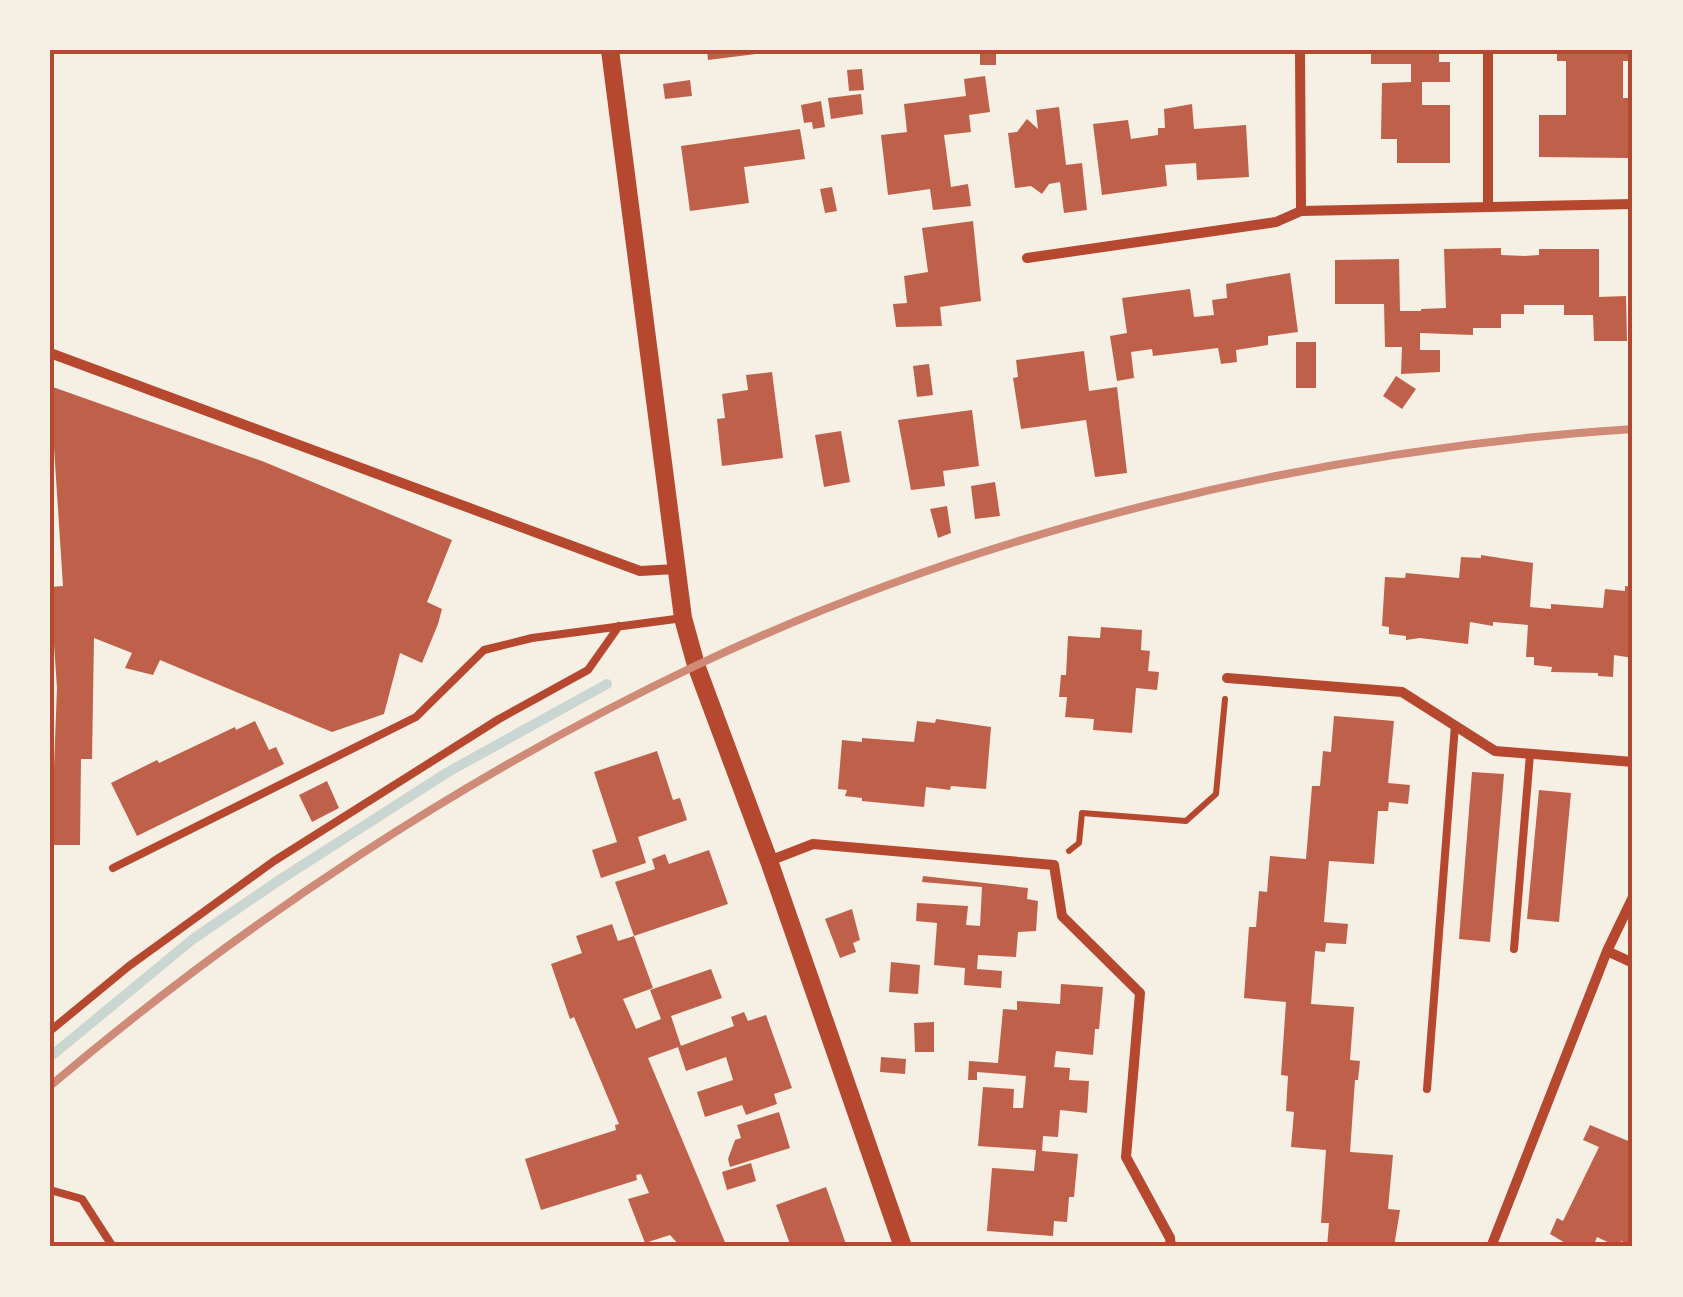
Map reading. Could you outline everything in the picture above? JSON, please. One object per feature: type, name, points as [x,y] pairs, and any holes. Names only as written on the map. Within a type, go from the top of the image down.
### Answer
[{"type":"street","points":[[610,50],[684,618],[696,665],[904,1247]]},
{"type":"street","points":[[1300,50],[1301,211]]},
{"type":"street","points":[[1488,50],[1488,206]]},
{"type":"street","points":[[1027,258],[1276,222],[1301,211],[1633,204]]},
{"type":"street","points":[[50,353],[640,571],[676,569]]},
{"type":"street","points":[[1227,678],[1402,692],[1496,751],[1633,762]]},
{"type":"street","points":[[769,861],[813,844],[1054,865],[1062,916],[1140,993],[1126,1157],[1170,1238],[1171,1247]]},
{"type":"street","points":[[1491,1247],[1607,951],[1633,898]]},
{"type":"street","points":[[1607,951],[1633,962]]},
{"type":"lane","points":[[113,868],[416,717],[484,650],[532,638],[684,618]]},
{"type":"lane","points":[[50,1031],[129,966],[274,861],[499,719],[588,670],[619,626]]},
{"type":"lane","points":[[1426,1089],[1455,725]]},
{"type":"lane","points":[[1514,949],[1530,754]]},
{"type":"lane","points":[[50,1190],[82,1199],[113,1247]]},
{"type":"path","points":[[1054,865],[1079,843],[1082,813],[1186,821],[1216,794],[1227,678]]},
{"type":"building","points":[[707,50],[765,50],[765,53],[708,60]]},
{"type":"building","points":[[980,50],[996,50],[996,65],[980,65]]},
{"type":"building","points":[[1371,50],[1439,50],[1439,62],[1450,62],[1450,82],[1422,82],[1422,105],[1450,105],[1450,163],[1397,163],[1397,139],[1381,139],[1382,83],[1411,82],[1411,64],[1371,64]]},
{"type":"building","points":[[1557,50],[1629,50],[1629,61],[1623,61],[1623,98],[1629,98],[1628,158],[1539,157],[1539,115],[1566,115],[1566,61],[1557,61]]},
{"type":"building","points":[[862,69],[864,90],[849,91],[847,70]]},
{"type":"building","points":[[985,76],[990,112],[969,115],[971,132],[944,135],[951,187],[968,184],[971,206],[933,210],[930,189],[888,195],[881,135],[907,132],[904,104],[966,96],[964,79]]},
{"type":"building","points":[[690,80],[692,96],[665,99],[663,84]]},
{"type":"building","points":[[861,94],[863,114],[831,119],[828,98]]},
{"type":"building","points":[[821,101],[825,127],[813,129],[812,122],[804,123],[801,105]]},
{"type":"building","points":[[1192,104],[1194,129],[1246,125],[1249,177],[1197,180],[1196,163],[1165,165],[1167,186],[1102,195],[1093,124],[1128,120],[1131,139],[1158,135],[1158,128],[1165,128],[1164,109]]},
{"type":"building","points":[[1059,107],[1066,165],[1082,163],[1087,210],[1064,213],[1060,182],[1049,184],[1042,194],[1031,186],[1015,188],[1008,133],[1017,132],[1027,119],[1038,129],[1036,110]]},
{"type":"building","points":[[800,129],[805,159],[744,167],[749,203],[690,211],[681,146]]},
{"type":"building","points":[[832,187],[837,211],[825,213],[820,189]]},
{"type":"building","points":[[973,221],[981,301],[940,307],[942,326],[896,327],[893,304],[907,303],[904,276],[928,272],[922,228]]},
{"type":"building","points":[[1501,248],[1501,255],[1524,256],[1539,255],[1539,249],[1599,249],[1599,297],[1626,296],[1627,341],[1594,341],[1593,315],[1564,315],[1564,305],[1524,305],[1524,314],[1501,314],[1501,328],[1473,328],[1473,335],[1420,333],[1420,350],[1440,350],[1440,372],[1401,374],[1402,347],[1385,347],[1384,304],[1335,304],[1335,260],[1399,259],[1400,311],[1421,311],[1446,308],[1444,249]]},
{"type":"building","points":[[1290,273],[1298,332],[1268,336],[1268,345],[1236,350],[1237,362],[1221,364],[1218,348],[1153,356],[1152,349],[1131,352],[1134,378],[1117,381],[1110,336],[1127,333],[1122,298],[1190,289],[1194,317],[1214,315],[1212,300],[1227,298],[1226,284]]},
{"type":"building","points":[[1296,342],[1316,342],[1316,388],[1296,388]]},
{"type":"building","points":[[1084,351],[1089,391],[1117,387],[1127,473],[1095,477],[1086,420],[1021,429],[1013,378],[1018,377],[1016,360]]},
{"type":"building","points":[[929,364],[933,395],[917,397],[913,366]]},
{"type":"building","points":[[772,372],[783,458],[722,466],[717,419],[725,418],[722,394],[748,390],[746,375]]},
{"type":"building","points":[[1396,376],[1416,389],[1402,409],[1383,396]]},
{"type":"building","points":[[50,386],[262,461],[452,540],[427,602],[442,609],[438,624],[422,663],[400,653],[384,714],[332,732],[160,660],[153,675],[125,668],[132,653],[94,638],[92,759],[81,759],[80,845],[51,845],[57,688],[50,587],[63,586]]},
{"type":"building","points":[[972,410],[979,466],[943,471],[945,486],[911,490],[898,420]]},
{"type":"building","points":[[841,431],[850,482],[824,487],[815,435]]},
{"type":"building","points":[[995,482],[1000,516],[975,519],[971,486]]},
{"type":"building","points":[[947,506],[951,533],[938,538],[930,509]]},
{"type":"building","points":[[1481,555],[1533,563],[1530,607],[1551,609],[1551,604],[1603,608],[1605,589],[1625,591],[1625,586],[1633,587],[1633,658],[1614,655],[1613,677],[1551,672],[1552,667],[1534,665],[1534,657],[1526,657],[1528,625],[1470,622],[1468,644],[1406,640],[1406,636],[1389,634],[1389,627],[1382,626],[1385,577],[1405,578],[1406,573],[1459,578],[1461,557]]},
{"type":"building","points":[[1101,627],[1142,630],[1141,650],[1150,651],[1148,671],[1159,672],[1157,690],[1136,688],[1132,733],[1093,730],[1094,719],[1065,717],[1067,697],[1059,697],[1061,675],[1066,675],[1068,636],[1100,638]]},
{"type":"building","points":[[1334,716],[1394,721],[1388,783],[1410,785],[1408,804],[1389,802],[1388,811],[1378,811],[1374,864],[1329,861],[1324,922],[1348,924],[1346,944],[1326,943],[1325,952],[1315,951],[1311,1004],[1354,1007],[1350,1060],[1360,1061],[1350,1152],[1393,1155],[1388,1209],[1400,1210],[1394,1247],[1327,1247],[1329,1223],[1321,1223],[1326,1150],[1291,1147],[1294,1112],[1286,1111],[1288,1076],[1281,1075],[1286,1002],[1244,998],[1249,927],[1256,927],[1259,891],[1267,892],[1270,856],[1306,859],[1312,786],[1320,786],[1323,751],[1331,752]]},
{"type":"building","points":[[936,719],[991,727],[986,789],[926,787],[924,807],[862,801],[845,796],[847,790],[838,789],[842,740],[914,742],[917,721],[935,723]]},
{"type":"building","points":[[255,721],[269,750],[276,747],[284,764],[137,836],[111,783]]},
{"type":"building","points":[[657,751],[673,800],[680,798],[687,820],[638,837],[646,863],[601,878],[592,850],[617,842],[594,772]]},
{"type":"building","points":[[1472,772],[1504,774],[1490,942],[1459,939]]},
{"type":"building","points":[[327,781],[339,808],[312,822],[299,795]]},
{"type":"building","points":[[1539,790],[1571,793],[1559,922],[1527,919]]},
{"type":"building","points":[[709,850],[728,904],[634,936],[615,882],[655,869],[652,859],[665,854],[669,864]]},
{"type":"building","points":[[923,876],[1028,888],[1027,899],[1038,901],[1036,931],[1018,932],[1016,957],[978,955],[977,969],[1002,971],[1001,988],[964,985],[965,968],[934,965],[937,923],[916,921],[917,903],[968,906],[966,925],[980,926],[982,887],[922,882]]},
{"type":"building","points":[[852,909],[860,940],[853,943],[856,952],[840,958],[825,919]]},
{"type":"building","points":[[612,924],[618,941],[634,936],[653,988],[623,999],[636,1029],[661,1019],[650,990],[711,969],[722,998],[671,1016],[681,1046],[648,1058],[727,1247],[681,1247],[670,1235],[645,1243],[628,1199],[649,1193],[641,1174],[636,1175],[637,1180],[541,1210],[525,1159],[616,1130],[615,1125],[619,1124],[574,1017],[570,1019],[551,964],[582,953],[576,936]]},
{"type":"building","points":[[891,962],[920,965],[918,994],[889,992]]},
{"type":"building","points":[[1061,984],[1103,987],[1093,1055],[1056,1051],[1054,1067],[1070,1068],[1069,1080],[1089,1081],[1087,1113],[1060,1110],[1058,1137],[1043,1136],[1042,1151],[1078,1154],[1067,1222],[1054,1221],[1053,1236],[987,1231],[992,1168],[1034,1171],[1036,1150],[978,1146],[983,1087],[1014,1089],[1013,1108],[1023,1108],[1026,1076],[977,1072],[977,1080],[968,1080],[969,1061],[998,1063],[1003,1009],[1017,1010],[1017,1001],[1060,1004]]},
{"type":"building","points":[[744,1012],[748,1021],[766,1015],[792,1088],[774,1094],[777,1104],[746,1115],[742,1105],[705,1117],[697,1092],[733,1080],[726,1057],[686,1071],[678,1047],[734,1026],[731,1017]]},
{"type":"building","points":[[934,1022],[934,1052],[915,1052],[914,1023]]},
{"type":"building","points":[[881,1057],[906,1059],[905,1074],[880,1072]]},
{"type":"building","points":[[779,1112],[790,1148],[730,1167],[728,1159],[735,1140],[741,1138],[737,1125]]},
{"type":"building","points":[[1590,1125],[1633,1143],[1633,1247],[1621,1241],[1618,1247],[1597,1237],[1593,1247],[1572,1247],[1550,1234],[1557,1218],[1563,1221],[1599,1147],[1583,1140]]},
{"type":"building","points":[[751,1163],[756,1181],[727,1190],[722,1172]]},
{"type":"building","points":[[826,1187],[847,1247],[791,1247],[776,1205]]},
{"type":"waterway","points":[[50,1057],[193,939],[281,879],[448,772],[607,684]]},
{"type":"railway","points":[[50,1086],[201,966],[359,855],[441,804],[609,709],[805,617],[1035,536],[1153,504],[1393,455],[1633,429]]}]
